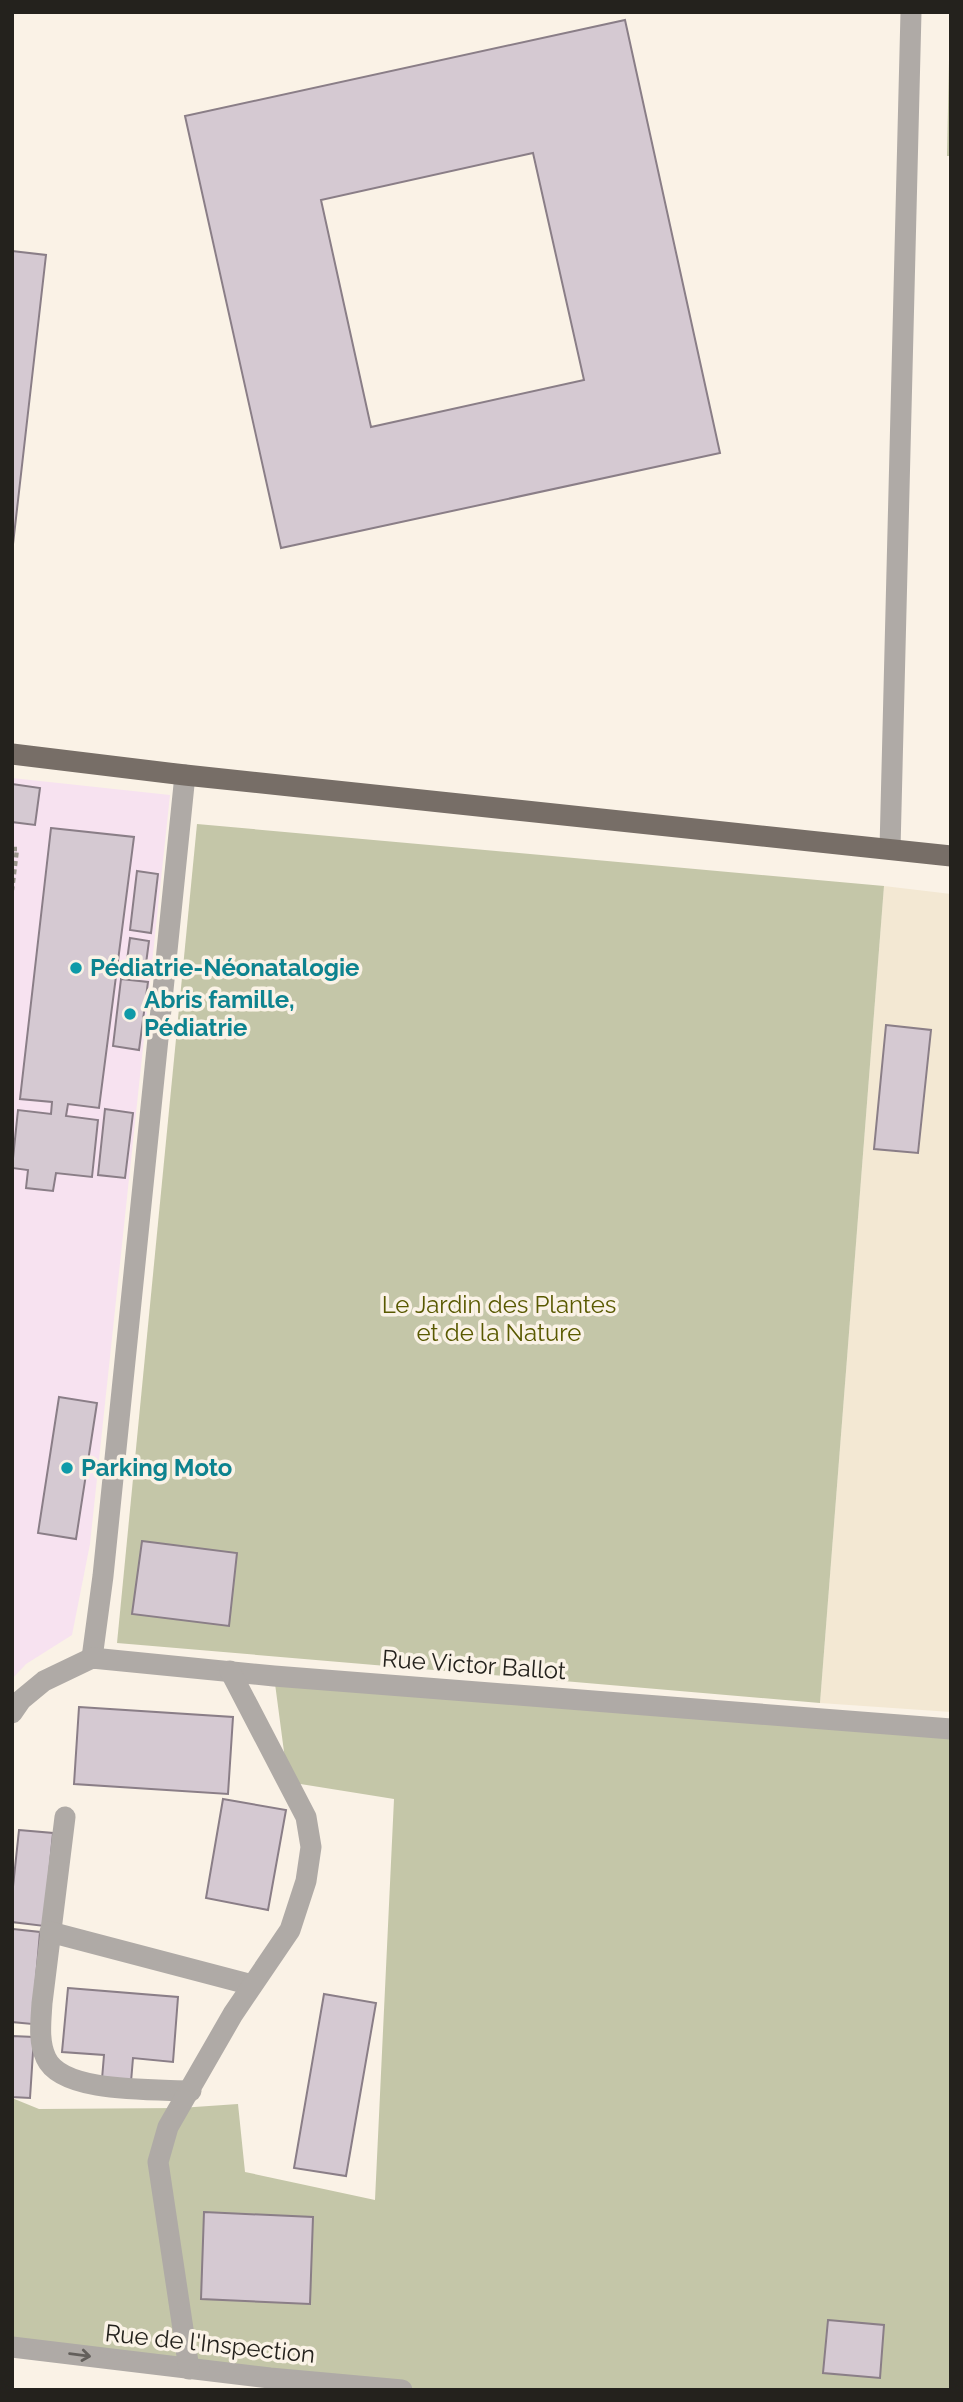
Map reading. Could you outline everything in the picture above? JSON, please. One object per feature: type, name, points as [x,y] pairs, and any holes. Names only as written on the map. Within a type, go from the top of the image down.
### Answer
[{"type":"main road","points":[[12,754],[185,775],[951,856]]},
{"type":"street","points":[[890,849],[911,12]]},
{"type":"street","points":[[12,1713],[22,1700],[44,1681],[92,1658],[103,1576],[185,775]]},
{"type":"street","name":"Rue Victor Ballot","points":[[92,1658],[274,1676],[951,1729]]},
{"type":"street","points":[[189,2369],[158,2162],[168,2127],[233,2014],[290,1930],[306,1881],[312,1847],[306,1817],[230,1671]]},
{"type":"street","points":[[65,1817],[42,2003],[40,2033],[46,2059],[64,2077],[100,2087],[191,2091]]},
{"type":"street","points":[[50,1932],[252,1985]]},
{"type":"street","name":"Rue de l'Inspection","points":[[12,2347],[189,2369],[402,2390]]},
{"type":"path","points":[[12,849],[17,849],[12,890]]},
{"type":"shaded area","points":[[12,778],[170,795],[90,1544],[72,1635],[26,1664],[12,1679]]},
{"type":"shaded area","points":[[884,886],[951,894],[951,1712],[820,1703]]},
{"type":"green space","points":[[950,12],[951,156],[947,156]]},
{"type":"green space","name":"Le Jardin des Plantes et de la Nature","points":[[197,824],[884,886],[820,1703],[117,1643]]},
{"type":"green space","points":[[274,1676],[951,1729],[951,2390],[402,2390],[12,2345],[12,2098],[39,2109],[180,2108],[238,2104],[245,2172],[375,2200],[394,1799],[288,1782]]},
{"type":"building","points":[[625,20],[720,453],[281,548],[185,116]],"holes":[[[533,153],[584,380],[371,427],[321,200]]]},
{"type":"building","points":[[12,251],[46,255],[12,553]]},
{"type":"building","points":[[12,784],[40,788],[35,825],[12,822]]},
{"type":"building","name":"Pédiatrie-Néonatalogie","points":[[51,828],[134,837],[99,1108],[68,1104],[66,1116],[98,1120],[92,1177],[56,1173],[53,1191],[26,1188],[28,1170],[12,1168],[18,1110],[51,1114],[52,1102],[20,1099]]},
{"type":"building","name":"Abris famille, Pédiatrie","points":[[137,871],[158,874],[151,933],[130,930]]},
{"type":"building","points":[[130,938],[149,941],[145,971],[126,968]]},
{"type":"building","name":"Abris famille, Pédiatrie","points":[[121,979],[148,982],[139,1050],[113,1046]]},
{"type":"building","points":[[886,1025],[931,1030],[918,1153],[874,1149]]},
{"type":"building","name":"Abris famille, Pédiatrie","points":[[105,1109],[133,1113],[125,1178],[98,1175]]},
{"type":"building","name":"Parking Moto","points":[[59,1397],[97,1403],[76,1539],[38,1533]]},
{"type":"building","points":[[142,1541],[237,1553],[229,1626],[132,1614]]},
{"type":"building","points":[[79,1707],[233,1717],[228,1794],[74,1784]]},
{"type":"building","points":[[223,1799],[286,1810],[268,1910],[206,1898]]},
{"type":"building","points":[[19,1830],[53,1833],[44,1926],[12,1922]]},
{"type":"building","points":[[13,1929],[40,1932],[32,2024],[12,2022]]},
{"type":"building","points":[[68,1988],[178,1997],[173,2062],[133,2058],[131,2082],[102,2079],[104,2055],[62,2052]]},
{"type":"building","points":[[324,1994],[376,2003],[346,2176],[294,2168]]},
{"type":"building","points":[[12,2036],[34,2037],[30,2098],[12,2097]]},
{"type":"building","points":[[204,2212],[313,2217],[310,2304],[201,2299]]},
{"type":"building","points":[[828,2320],[884,2325],[880,2378],[823,2373]]},
{"type":"place","name":"Pédiatrie-Néonatalogie","points":[[76,968]]},
{"type":"place","name":"Abris famille, Pédiatrie","points":[[130,1014]]},
{"type":"place","name":"Parking Moto","points":[[67,1468]]}]
